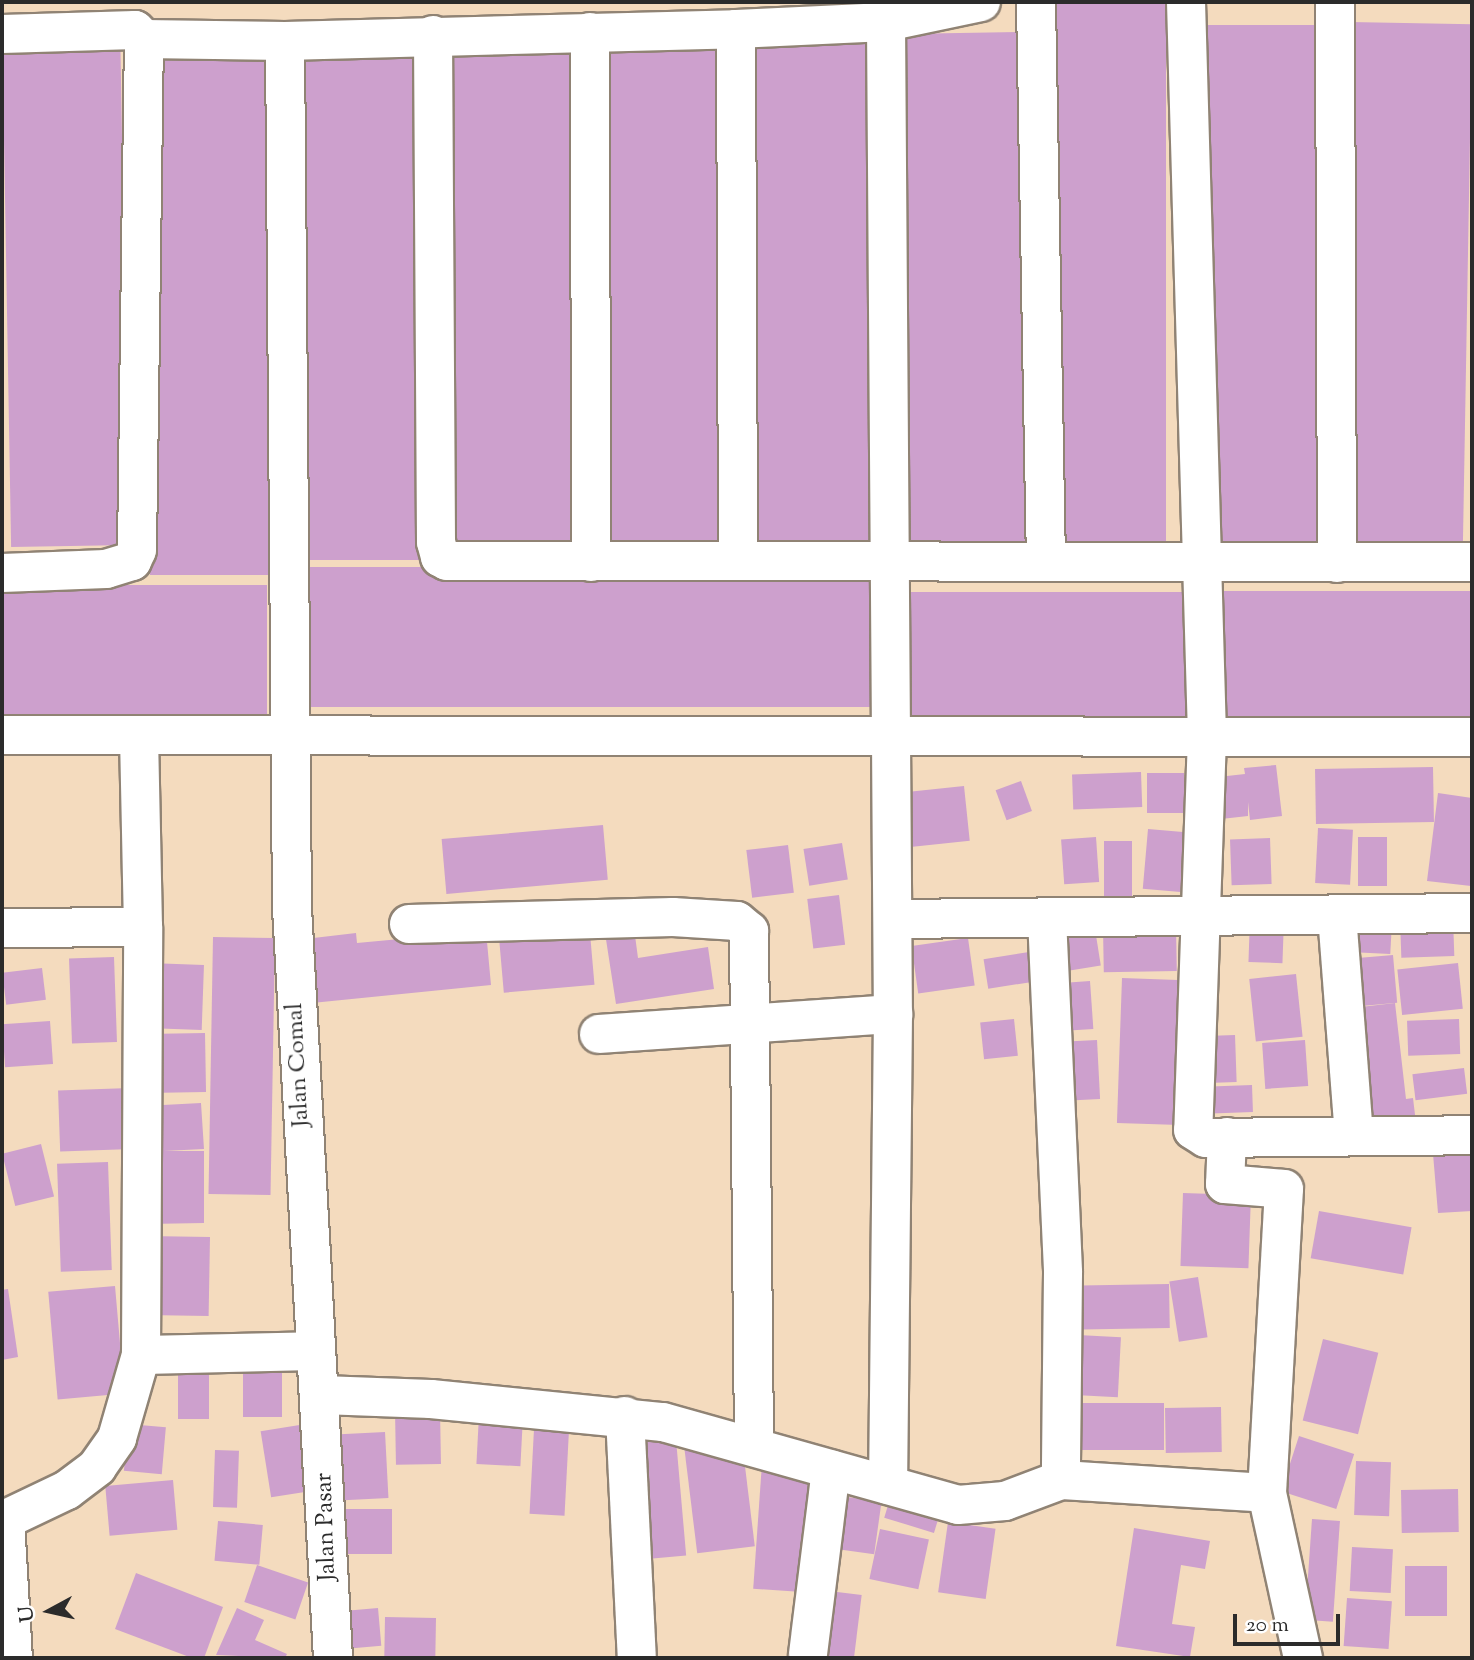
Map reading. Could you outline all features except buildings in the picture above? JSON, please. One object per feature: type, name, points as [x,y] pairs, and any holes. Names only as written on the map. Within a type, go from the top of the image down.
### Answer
[{"type":"street","points":[[2,34],[135,30],[144,39],[285,41],[736,29],[886,22],[981,2]]},
{"type":"street","points":[[1035,2],[1046,561]]},
{"type":"street","points":[[1186,2],[1207,737],[1203,918],[1193,1130],[1198,1136],[1472,1135]]},
{"type":"street","points":[[1335,2],[1337,563]]},
{"type":"street","points":[[886,22],[888,561],[893,736],[888,1485]]},
{"type":"street","points":[[736,29],[738,561]]},
{"type":"street","points":[[590,32],[591,562]]},
{"type":"street","points":[[433,35],[437,550],[440,557],[454,562],[1472,562]]},
{"type":"street","points":[[2,573],[106,569],[132,561],[136,550],[144,39]]},
{"type":"street","name":"Jalan Comal","points":[[285,41],[292,922],[316,1351],[322,1395]]},
{"type":"street","points":[[2,735],[1472,737]]},
{"type":"street","points":[[13,1658],[4,1521],[67,1490],[97,1467],[117,1438],[141,1355],[144,927],[139,735]]},
{"type":"street","points":[[893,919],[1203,918],[1472,913]]},
{"type":"street","points":[[1337,915],[1353,1135]]},
{"type":"street","points":[[409,924],[673,917],[737,921],[750,940],[746,1026],[754,1445]]},
{"type":"street","points":[[1047,918],[1063,1273],[1061,1480]]},
{"type":"street","points":[[2,928],[144,927]]},
{"type":"street","points":[[599,1034],[893,1014]]},
{"type":"street","points":[[1227,1136],[1225,1184],[1284,1189],[1267,1493],[1303,1658]]},
{"type":"street","points":[[141,1355],[316,1351]]},
{"type":"street","points":[[322,1395],[625,1416],[754,1445],[942,1502],[978,1506],[1061,1480],[1267,1493]]},
{"type":"street","name":"Jalan Pasar","points":[[322,1395],[333,1658]]},
{"type":"street","points":[[625,1416],[637,1658]]},
{"type":"street","points":[[808,1654],[831,1469]]}]
